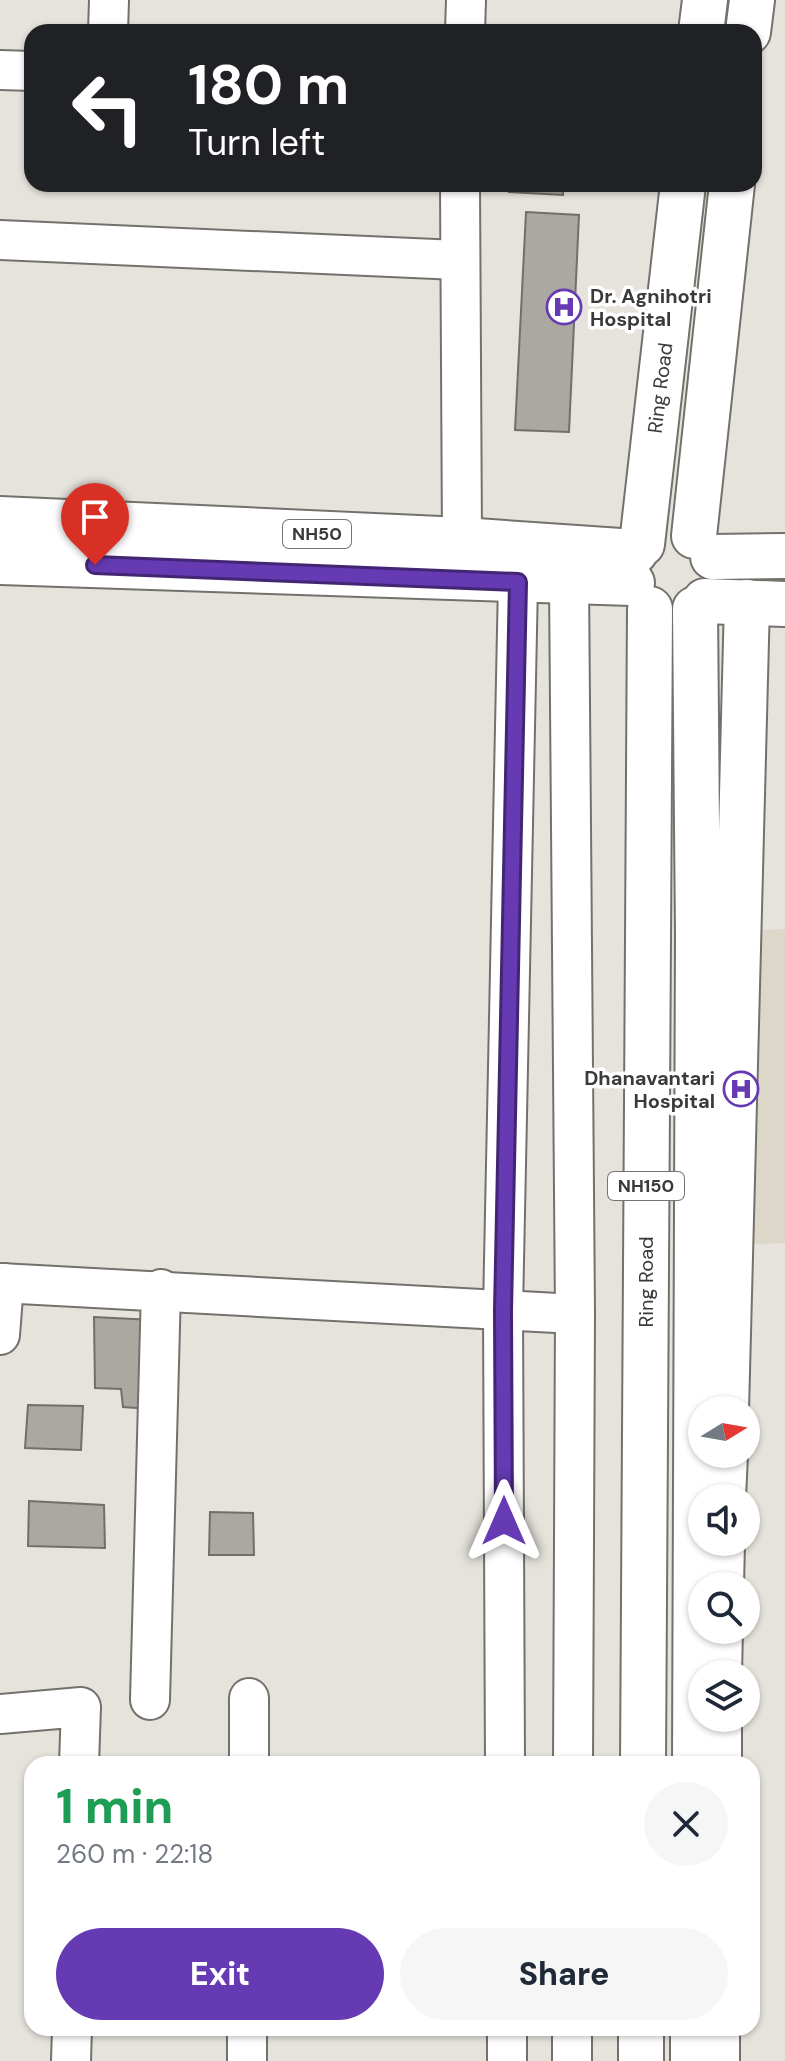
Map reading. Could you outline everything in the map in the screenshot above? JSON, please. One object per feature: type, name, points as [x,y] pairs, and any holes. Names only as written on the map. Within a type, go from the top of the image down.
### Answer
[{"type":"main road","points":[[702,24],[705,0]]},
{"type":"main road","points":[[749,24],[752,0]]},
{"type":"main road","name":"Ring Road","points":[[643,1756],[640,572],[682,192]]},
{"type":"main road","points":[[726,1396],[733,604],[703,546],[731,192]]},
{"type":"main road","name":"NH50","points":[[0,519],[462,540],[640,572]]},
{"type":"main road","name":"NH50","points":[[640,572],[659,532],[674,530],[703,546]]},
{"type":"main road","points":[[703,546],[785,556]]},
{"type":"main road","name":"NH50","points":[[0,562],[518,582],[569,581],[640,572]]},
{"type":"main road","name":"NH50","points":[[640,572],[664,614],[681,615],[733,604]]},
{"type":"main road","name":"NH150","points":[[695,1756],[698,934],[733,604]]},
{"type":"main road","points":[[719,1732],[719,1756]]},
{"type":"main road","points":[[641,2036],[641,2061]]},
{"type":"main road","points":[[693,2036],[693,2061]]},
{"type":"main road","points":[[717,2036],[717,2061]]},
{"type":"street","points":[[108,24],[109,0]]},
{"type":"street","points":[[465,24],[466,0]]},
{"type":"street","points":[[0,70],[24,71]]},
{"type":"street","points":[[460,192],[462,540]]},
{"type":"street","points":[[0,240],[458,260]]},
{"type":"street","points":[[569,581],[575,1314],[573,1756]]},
{"type":"street","points":[[505,1756],[503,1310],[518,582]]},
{"type":"street","points":[[0,1335],[2,1283],[161,1289],[575,1314]]},
{"type":"street","points":[[150,1700],[161,1289]]},
{"type":"street","points":[[249,1698],[249,1756]]},
{"type":"street","points":[[0,1714],[81,1707],[79,1756]]},
{"type":"street","points":[[71,2061],[72,2036]]},
{"type":"street","points":[[247,2036],[247,2061]]},
{"type":"street","points":[[507,2036],[507,2061]]},
{"type":"street","points":[[572,2036],[572,2061]]},
{"type":"shaded area","name":"Dhanavantari Hospital","points":[[785,929],[785,1243],[697,1246],[698,934]]},
{"type":"building","points":[[509,192],[563,192],[563,195]]},
{"type":"building","points":[[526,212],[579,215],[569,432],[515,430]]},
{"type":"building","points":[[94,1317],[153,1320],[151,1409],[123,1407],[121,1389],[95,1388]]},
{"type":"building","points":[[28,1405],[83,1406],[81,1450],[25,1448]]},
{"type":"building","points":[[29,1501],[104,1505],[105,1548],[28,1546]]},
{"type":"building","points":[[210,1512],[253,1513],[254,1555],[209,1555]]},
{"type":"place","name":"Dr. Agnihotri Hospital","points":[[564,307]]},
{"type":"place","name":"Dhanavantari Hospital","points":[[741,1089]]},
{"type":"route","points":[[95,565],[518,582],[503,1310],[504,1521]]}]
